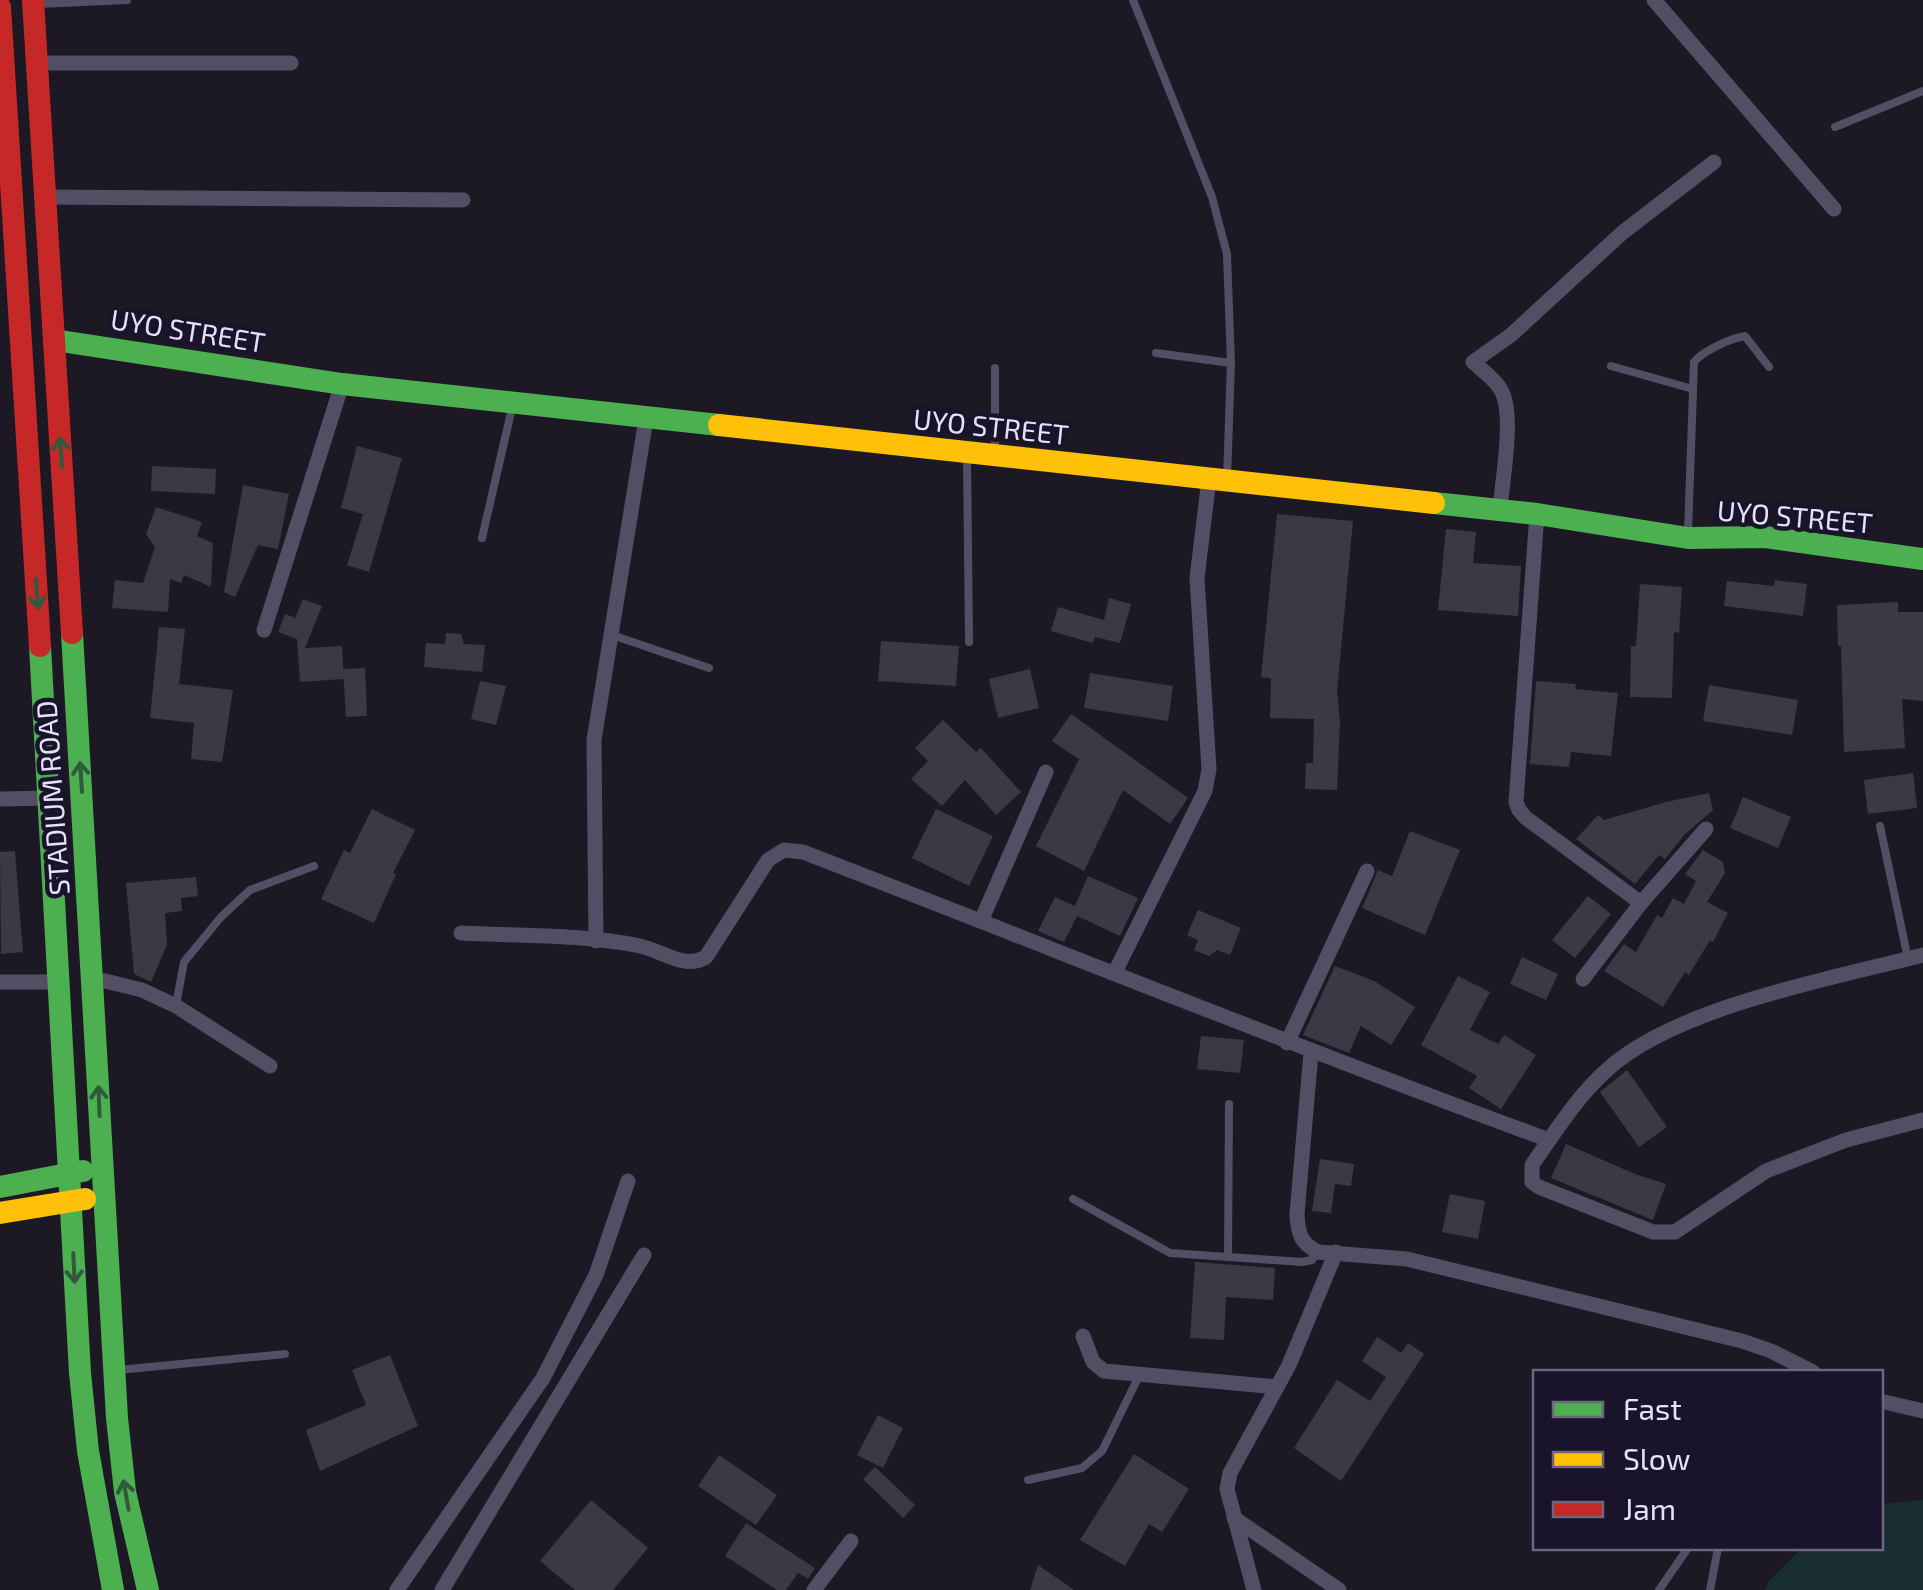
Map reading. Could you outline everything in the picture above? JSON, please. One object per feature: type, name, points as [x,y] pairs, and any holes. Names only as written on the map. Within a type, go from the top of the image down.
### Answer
[{"type":"main road","name":"STADIUM ROAD","points":[[34,2],[114,1371],[125,1492],[148,1590]]},
{"type":"main road","name":"STADIUM ROAD","points":[[0,8],[10,332],[50,798],[70,1200],[88,1451],[113,1590]]},
{"type":"main road","name":"UYO STREET","points":[[54,340],[342,384],[1537,514],[1688,538],[1765,537],[1923,559]]},
{"type":"main road","points":[[0,1187],[69,1172],[102,1170]]},
{"type":"main road","points":[[0,1213],[104,1198]]},
{"type":"street","points":[[1654,0],[1834,209]]},
{"type":"street","points":[[38,63],[291,63]]},
{"type":"street","points":[[1500,510],[1507,410],[1504,394],[1473,362],[1511,335],[1622,233],[1714,162]]},
{"type":"street","points":[[44,197],[464,200]]},
{"type":"street","points":[[264,630],[342,384]]},
{"type":"street","points":[[596,941],[594,740],[646,419]]},
{"type":"street","points":[[1115,972],[1204,790],[1209,769],[1197,578],[1218,480]]},
{"type":"street","points":[[1537,514],[1515,792],[1519,810],[1641,903]]},
{"type":"street","points":[[982,920],[1046,772]]},
{"type":"street","points":[[0,799],[50,798]]},
{"type":"street","points":[[1583,979],[1641,903],[1706,829]]},
{"type":"street","points":[[461,933],[640,946],[684,962],[696,962],[706,956],[768,860],[784,850],[803,852],[1115,972],[1311,1053],[1549,1140]]},
{"type":"street","points":[[1287,1043],[1367,871]]},
{"type":"street","points":[[1916,957],[1752,999],[1635,1048],[1607,1069],[1549,1140],[1532,1165],[1532,1182],[1662,1233],[1685,1227],[1766,1171],[1846,1140],[1923,1120]]},
{"type":"street","points":[[94,978],[142,990],[176,1006],[270,1066]]},
{"type":"street","points":[[0,982],[60,982]]},
{"type":"street","points":[[1311,1053],[1297,1214],[1298,1232],[1306,1246],[1318,1252],[1406,1259],[1742,1341],[1809,1370]]},
{"type":"street","points":[[397,1590],[542,1378],[596,1276],[628,1181]]},
{"type":"street","points":[[1254,1590],[1227,1489],[1230,1473],[1310,1320],[1336,1252]]},
{"type":"street","points":[[442,1590],[644,1255]]},
{"type":"street","points":[[1083,1336],[1098,1367],[1277,1387]]},
{"type":"street","points":[[1883,1402],[1923,1411]]},
{"type":"street","points":[[1234,1518],[1339,1590]]},
{"type":"street","points":[[814,1590],[851,1541]]},
{"type":"lane","points":[[34,2],[127,0]]},
{"type":"lane","points":[[1133,0],[1220,222],[1227,254],[1231,363],[1218,480]]},
{"type":"lane","points":[[1835,127],[1923,91]]},
{"type":"lane","points":[[1688,538],[1694,362],[1700,354],[1734,337],[1745,336],[1768,367]]},
{"type":"lane","points":[[1156,354],[1231,363]]},
{"type":"lane","points":[[1611,366],[1693,388]]},
{"type":"lane","points":[[994,456],[995,368]]},
{"type":"lane","points":[[482,538],[512,403]]},
{"type":"lane","points":[[967,453],[968,642]]},
{"type":"lane","points":[[612,635],[709,668]]},
{"type":"lane","points":[[1880,826],[1916,957]]},
{"type":"lane","points":[[176,1006],[184,962],[221,916],[250,890],[314,866]]},
{"type":"lane","points":[[1228,1257],[1229,1104]]},
{"type":"lane","points":[[1073,1198],[1170,1253],[1302,1262],[1312,1260],[1318,1252]]},
{"type":"lane","points":[[114,1371],[285,1354]]},
{"type":"lane","points":[[1028,1480],[1082,1468],[1102,1450],[1140,1374]]},
{"type":"lane","points":[[1659,1590],[1687,1550]]},
{"type":"lane","points":[[1710,1590],[1718,1550]]},
{"type":"green space","points":[[1923,1500],[1923,1590],[1765,1590],[1800,1550],[1883,1550],[1883,1504]]},
{"type":"building","points":[[357,446],[402,458],[369,572],[347,565],[363,514],[341,508]]},
{"type":"building","points":[[152,466],[216,469],[215,494],[151,491]]},
{"type":"building","points":[[243,485],[289,494],[278,549],[258,545],[235,597],[224,592]]},
{"type":"building","points":[[156,507],[202,522],[197,536],[213,543],[211,587],[184,575],[181,583],[170,579],[168,612],[112,608],[115,580],[143,583],[155,547],[146,534]]},
{"type":"building","points":[[1277,514],[1353,521],[1337,692],[1337,790],[1305,789],[1306,763],[1313,763],[1314,719],[1270,718],[1271,678],[1261,677]]},
{"type":"building","points":[[1446,529],[1476,532],[1473,563],[1521,566],[1518,616],[1438,610]]},
{"type":"building","points":[[1775,580],[1807,584],[1803,616],[1724,606],[1727,581],[1774,586]]},
{"type":"building","points":[[1640,584],[1682,587],[1679,633],[1674,632],[1672,698],[1630,697],[1631,646],[1636,646]]},
{"type":"building","points":[[1109,598],[1131,604],[1120,643],[1095,637],[1093,643],[1051,631],[1058,607],[1104,620]]},
{"type":"building","points":[[303,599],[322,606],[305,648],[342,646],[344,679],[300,682],[297,639],[278,632],[285,614],[295,618]]},
{"type":"building","points":[[1898,602],[1898,612],[1923,612],[1923,701],[1902,699],[1905,748],[1844,752],[1837,605]]},
{"type":"building","points":[[159,627],[185,629],[179,684],[233,690],[222,762],[191,759],[194,723],[150,718]]},
{"type":"building","points":[[446,633],[461,634],[464,644],[485,645],[482,672],[424,667],[426,643],[445,644]]},
{"type":"building","points":[[881,641],[959,646],[956,686],[878,681]]},
{"type":"building","points":[[365,668],[367,716],[346,717],[343,669]]},
{"type":"building","points":[[1030,669],[1039,708],[998,718],[989,679]]},
{"type":"building","points":[[1090,673],[1173,686],[1168,721],[1084,708]]},
{"type":"building","points":[[480,681],[506,686],[496,725],[471,719]]},
{"type":"building","points":[[1536,681],[1618,693],[1611,756],[1571,752],[1569,767],[1530,764]]},
{"type":"building","points":[[1709,685],[1798,700],[1792,735],[1703,721]]},
{"type":"building","points":[[1071,714],[1188,798],[1170,824],[1123,790],[1084,871],[1036,846],[1079,759],[1052,741]]},
{"type":"building","points":[[943,720],[976,752],[981,748],[1021,792],[996,815],[965,780],[942,806],[911,779],[928,761],[915,748]]},
{"type":"building","points":[[1913,773],[1917,808],[1868,814],[1864,780]]},
{"type":"building","points":[[1709,793],[1713,810],[1685,834],[1665,859],[1659,855],[1635,884],[1576,839],[1598,815],[1604,820]]},
{"type":"building","points":[[1743,797],[1791,817],[1778,848],[1730,828]]},
{"type":"building","points":[[372,809],[415,830],[374,923],[321,899],[344,850],[350,853]]},
{"type":"building","points":[[936,809],[993,836],[969,886],[912,858]]},
{"type":"building","points":[[1410,831],[1460,850],[1425,935],[1362,908],[1378,870],[1392,876]]},
{"type":"building","points":[[1703,850],[1723,862],[1725,873],[1707,902],[1728,913],[1713,942],[1710,940],[1689,975],[1685,972],[1663,1007],[1604,971],[1624,944],[1636,952],[1657,915],[1662,918],[1673,898],[1684,904],[1696,881],[1685,874]]},
{"type":"building","points":[[15,851],[23,952],[1,954],[0,852]]},
{"type":"building","points":[[1088,876],[1138,898],[1120,936],[1077,916],[1064,942],[1038,931],[1055,897],[1075,906]]},
{"type":"building","points":[[196,877],[198,896],[181,898],[182,911],[165,913],[167,945],[151,982],[134,974],[126,883]]},
{"type":"building","points":[[1588,896],[1611,914],[1575,958],[1552,940]]},
{"type":"building","points":[[1198,910],[1241,928],[1230,955],[1217,950],[1209,956],[1194,950],[1198,940],[1187,935]]},
{"type":"building","points":[[1522,957],[1558,974],[1546,1000],[1510,984]]},
{"type":"building","points":[[1335,966],[1374,981],[1415,1007],[1391,1045],[1361,1026],[1349,1053],[1303,1035]]},
{"type":"building","points":[[1458,976],[1490,992],[1470,1030],[1498,1044],[1504,1035],[1536,1055],[1501,1109],[1469,1088],[1477,1076],[1421,1045]]},
{"type":"building","points":[[1201,1036],[1244,1040],[1240,1073],[1197,1069]]},
{"type":"building","points":[[1627,1070],[1667,1127],[1639,1147],[1600,1092]]},
{"type":"building","points":[[1566,1144],[1666,1184],[1653,1220],[1551,1178]]},
{"type":"building","points":[[1320,1159],[1354,1164],[1351,1186],[1335,1184],[1331,1213],[1312,1211]]},
{"type":"building","points":[[1450,1194],[1485,1201],[1478,1239],[1442,1232]]},
{"type":"building","points":[[1195,1262],[1275,1268],[1273,1300],[1226,1297],[1224,1340],[1190,1338]]},
{"type":"building","points":[[1377,1337],[1401,1353],[1408,1343],[1424,1354],[1341,1481],[1294,1448],[1337,1380],[1370,1401],[1386,1377],[1362,1361]]},
{"type":"building","points":[[390,1355],[418,1426],[320,1471],[306,1430],[366,1405],[352,1370]]},
{"type":"building","points":[[878,1415],[903,1428],[883,1468],[857,1455]]},
{"type":"building","points":[[1134,1454],[1189,1489],[1162,1532],[1149,1524],[1125,1566],[1080,1540]]},
{"type":"building","points":[[719,1455],[777,1495],[756,1525],[698,1486]]},
{"type":"building","points":[[875,1467],[915,1505],[903,1518],[863,1479]]},
{"type":"building","points":[[591,1500],[648,1548],[613,1590],[575,1590],[540,1561]]},
{"type":"building","points":[[746,1523],[815,1568],[808,1579],[798,1573],[786,1590],[777,1590],[725,1556]]},
{"type":"building","points":[[1038,1565],[1074,1590],[1030,1590]]},
{"type":"traffic: fast","points":[[54,340],[342,384],[719,425]]},
{"type":"traffic: fast","points":[[1434,503],[1537,514],[1688,538],[1765,537],[1923,559]]},
{"type":"traffic: fast","points":[[72,633],[117,1418],[125,1492],[148,1590]]},
{"type":"traffic: fast","points":[[40,646],[80,1373],[88,1451],[113,1590]]},
{"type":"traffic: fast","points":[[0,1187],[83,1171]]},
{"type":"traffic: slow","points":[[719,425],[1434,503]]},
{"type":"traffic: slow","points":[[0,1213],[85,1199]]},
{"type":"traffic: jam","points":[[33,0],[72,633]]},
{"type":"traffic: jam","points":[[0,7],[40,646]]}]
